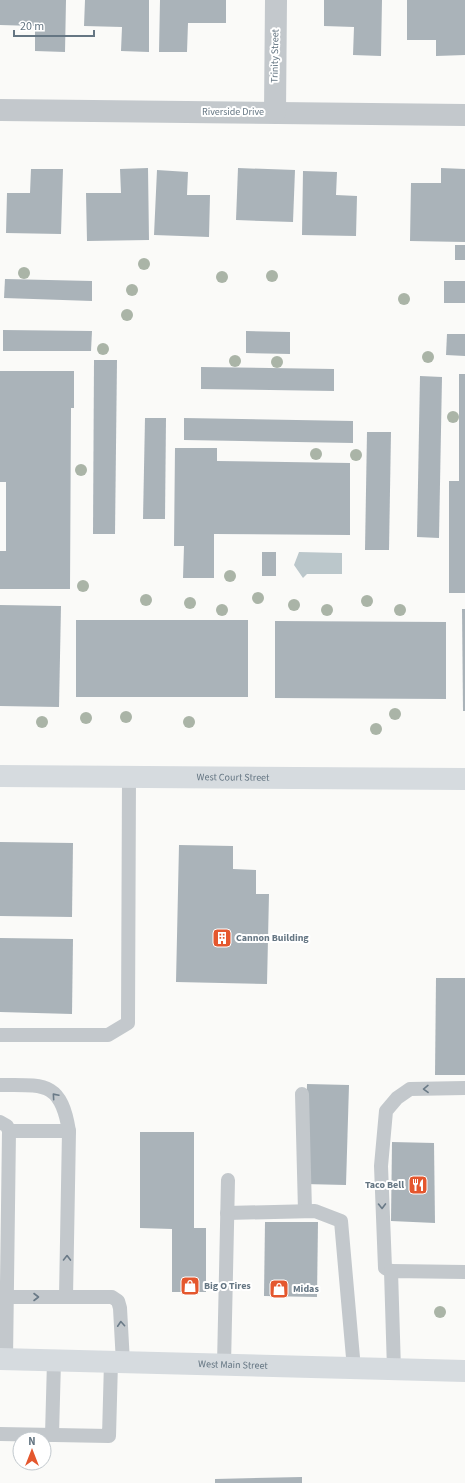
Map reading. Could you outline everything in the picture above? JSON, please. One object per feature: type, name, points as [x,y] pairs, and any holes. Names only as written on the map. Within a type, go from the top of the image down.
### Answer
[{"type":"street","name":"Trinity Street","points":[[275,112],[276,0]]},
{"type":"street","name":"Riverside Drive","points":[[0,110],[465,115]]},
{"type":"street","name":"West Court Street","points":[[0,776],[465,779]]},
{"type":"street","name":"West Main Street","points":[[3,1359],[465,1371]]},
{"type":"lane","points":[[0,1035],[108,1035],[128,1024],[129,777]]},
{"type":"lane","points":[[0,1085],[39,1085],[56,1094],[66,1113],[69,1131],[66,1297]]},
{"type":"lane","points":[[465,1088],[410,1089],[397,1098],[386,1111],[381,1166],[385,1268],[391,1271],[465,1272]]},
{"type":"lane","points":[[302,1094],[305,1211]]},
{"type":"lane","points":[[3,1359],[5,1126],[69,1131]]},
{"type":"lane","points":[[224,1365],[228,1180]]},
{"type":"lane","points":[[227,1213],[315,1211],[341,1221],[354,1369]]},
{"type":"lane","points":[[391,1271],[394,1370]]},
{"type":"lane","points":[[3,1297],[112,1297],[118,1301],[121,1324],[109,1436],[52,1435],[54,1361]]},
{"type":"lane","points":[[0,1434],[12,1434]]},
{"type":"shaded area","points":[[299,552],[342,553],[342,574],[307,574],[303,578],[294,565]]},
{"type":"building","points":[[0,0],[66,0],[65,52],[35,51],[35,26],[0,25]]},
{"type":"building","points":[[85,0],[149,0],[149,52],[121,51],[122,27],[84,26]]},
{"type":"building","points":[[160,0],[226,0],[226,23],[188,23],[187,52],[159,52]]},
{"type":"building","points":[[324,0],[382,0],[381,56],[353,55],[354,27],[324,26]]},
{"type":"building","points":[[407,0],[465,0],[465,55],[436,56],[436,40],[407,40]]},
{"type":"building","points":[[148,168],[149,240],[87,241],[86,193],[121,193],[120,169]]},
{"type":"building","points":[[238,168],[295,170],[293,222],[236,220]]},
{"type":"building","points":[[441,168],[465,169],[465,242],[410,241],[411,183],[441,183]]},
{"type":"building","points":[[31,169],[63,169],[61,234],[6,233],[7,193],[30,193]]},
{"type":"building","points":[[157,170],[188,172],[187,195],[210,195],[209,237],[154,235]]},
{"type":"building","points":[[303,171],[337,172],[336,195],[357,196],[356,236],[302,235]]},
{"type":"building","points":[[455,245],[465,245],[465,260],[455,260]]},
{"type":"building","points":[[5,279],[92,281],[92,301],[4,298]]},
{"type":"building","points":[[444,281],[465,281],[465,303],[444,303]]},
{"type":"building","points":[[3,330],[92,331],[91,351],[3,351]]},
{"type":"building","points":[[246,331],[290,332],[290,354],[246,353]]},
{"type":"building","points":[[447,334],[465,334],[465,356],[446,355]]},
{"type":"building","points":[[94,360],[117,360],[115,534],[93,534]]},
{"type":"building","points":[[201,367],[334,369],[334,391],[201,389]]},
{"type":"building","points":[[0,371],[74,371],[74,408],[71,408],[70,589],[0,589],[0,551],[6,551],[6,482],[0,482]]},
{"type":"building","points":[[459,374],[465,374],[465,593],[449,593],[449,481],[459,481]]},
{"type":"building","points":[[420,376],[442,377],[439,538],[417,537]]},
{"type":"building","points":[[145,418],[166,418],[165,519],[143,519]]},
{"type":"building","points":[[184,418],[353,421],[353,443],[184,440]]},
{"type":"building","points":[[367,432],[391,432],[389,550],[365,550]]},
{"type":"building","points":[[175,448],[217,448],[217,461],[350,463],[350,535],[214,534],[214,578],[183,578],[184,546],[174,546]]},
{"type":"building","points":[[262,552],[276,552],[276,576],[262,576]]},
{"type":"building","points":[[0,605],[61,606],[59,707],[0,706]]},
{"type":"building","points":[[462,609],[465,609],[465,711],[463,711]]},
{"type":"building","points":[[76,620],[248,620],[248,697],[76,697]]},
{"type":"building","points":[[275,621],[446,622],[446,699],[275,698]]},
{"type":"building","points":[[0,842],[73,843],[72,917],[0,916]]},
{"type":"building","name":"Cannon Building","points":[[179,845],[233,846],[233,869],[256,870],[256,894],[269,894],[267,984],[176,982]]},
{"type":"building","points":[[0,938],[73,939],[72,1014],[0,1012]]},
{"type":"building","points":[[436,978],[465,978],[465,1075],[435,1075]]},
{"type":"building","points":[[307,1084],[349,1085],[346,1185],[304,1184]]},
{"type":"building","points":[[140,1132],[194,1132],[194,1228],[206,1228],[206,1292],[172,1292],[172,1229],[140,1228]]},
{"type":"building","points":[[392,1142],[434,1143],[435,1223],[391,1221]]},
{"type":"building","points":[[265,1222],[318,1222],[317,1297],[264,1296]]},
{"type":"building","points":[[302,1477],[302,1483],[215,1483],[215,1479]]},
{"type":"place","name":"Cannon Building","points":[[222,938]]},
{"type":"place","name":"Taco Bell","points":[[418,1185]]},
{"type":"place","name":"Big O Tires","points":[[190,1286]]},
{"type":"place","name":"Midas","points":[[279,1289]]}]
